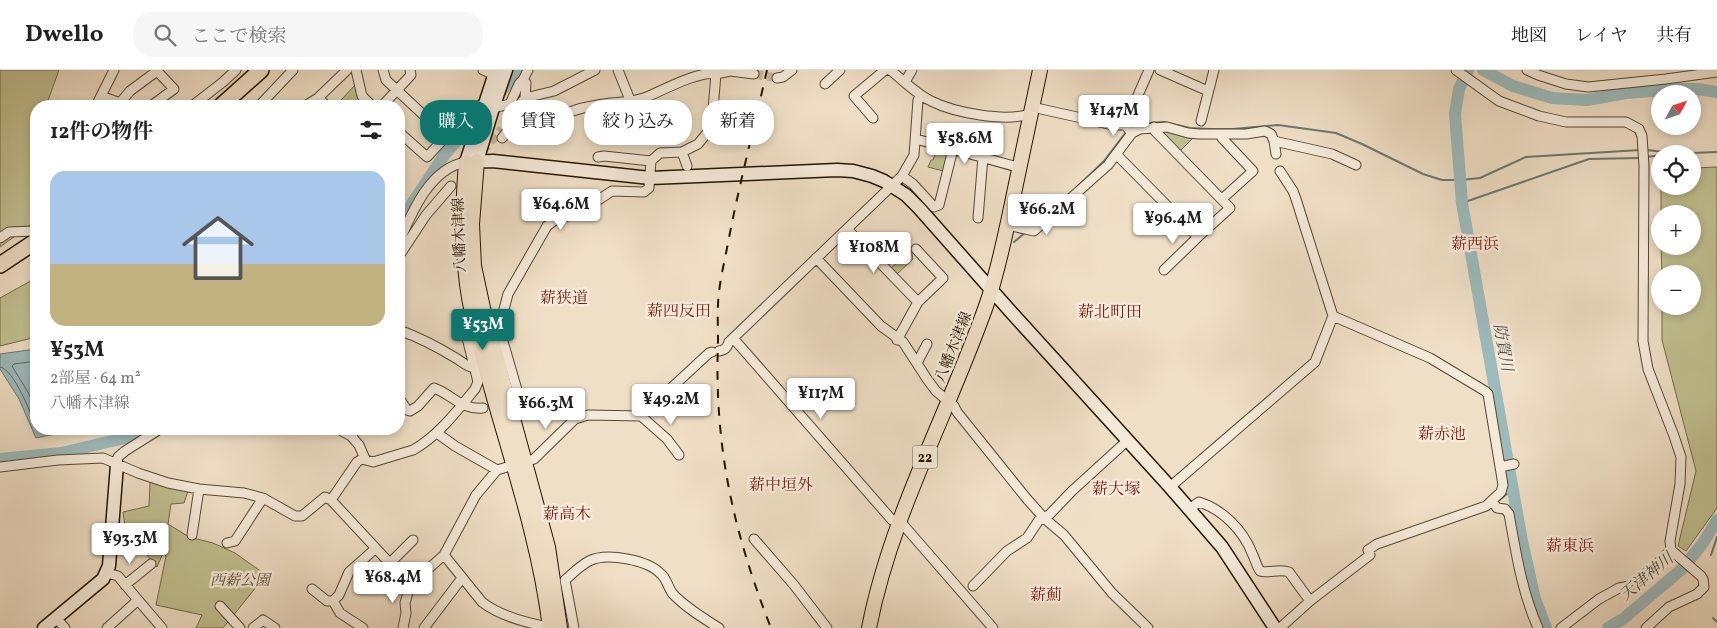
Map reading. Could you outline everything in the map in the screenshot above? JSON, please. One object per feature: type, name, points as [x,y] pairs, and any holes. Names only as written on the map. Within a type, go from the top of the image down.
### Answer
[{"type":"highway","points":[[228,100],[261,70]]},
{"type":"highway","points":[[234,100],[267,70]]},
{"type":"highway","points":[[0,265],[30,241]]},
{"type":"main road","name":"八幡木津線","points":[[868,628],[880,579],[899,520],[949,401],[992,290],[1021,168],[1039,70]]},
{"type":"main road","name":"八幡木津線","points":[[472,162],[474,266],[519,463],[548,547],[554,628]]},
{"type":"street","points":[[99,100],[115,70]]},
{"type":"street","points":[[200,100],[224,82],[236,70]]},
{"type":"street","points":[[265,100],[293,70]]},
{"type":"street","points":[[315,100],[347,70]]},
{"type":"street","points":[[356,70],[362,96],[366,100]]},
{"type":"street","points":[[383,70],[386,80],[420,113]]},
{"type":"street","points":[[388,100],[411,75],[410,70]]},
{"type":"street","points":[[492,102],[510,104],[528,70]]},
{"type":"street","points":[[523,80],[526,83],[525,98],[554,91],[595,70]]},
{"type":"street","points":[[618,70],[630,100],[647,97],[700,72],[711,71],[716,74],[740,71],[754,74]]},
{"type":"street","points":[[777,78],[783,77],[792,70]]},
{"type":"street","points":[[824,84],[840,70]]},
{"type":"street","points":[[872,118],[854,96],[886,70]]},
{"type":"street","points":[[890,70],[930,101],[946,107],[985,116],[1022,117],[1031,110],[1129,129],[1167,127],[1188,133],[1220,134],[1246,134],[1265,131],[1271,134],[1276,154]]},
{"type":"street","points":[[905,82],[912,70]]},
{"type":"street","points":[[1008,225],[1034,231],[1103,170],[1116,154],[1129,129],[1149,70]]},
{"type":"street","points":[[1160,70],[1208,91]]},
{"type":"street","points":[[1201,120],[1214,70]]},
{"type":"street","points":[[1456,70],[1499,101],[1539,116],[1566,122],[1626,122],[1639,129],[1642,136],[1644,166],[1643,341],[1648,369],[1681,457],[1680,484],[1670,541],[1671,550],[1703,579],[1704,587],[1702,591],[1669,608],[1646,628]]},
{"type":"street","points":[[1527,70],[1566,84],[1588,87],[1717,72]]},
{"type":"street","points":[[124,100],[130,91],[157,71],[174,89],[159,100]]},
{"type":"street","points":[[489,100],[496,73]]},
{"type":"street","points":[[575,418],[570,414],[522,407],[498,322],[508,294],[547,226],[555,220],[580,212],[612,191],[644,192],[649,188],[651,162],[660,153],[682,152],[698,144],[707,133],[712,121],[716,74]]},
{"type":"street","points":[[642,416],[709,353],[724,350],[733,338],[902,176],[914,155],[918,100],[921,95]]},
{"type":"street","points":[[101,96],[110,100]]},
{"type":"street","points":[[1154,127],[1155,131],[1230,208],[1164,270]]},
{"type":"street","points":[[1220,134],[1253,171],[1222,199]]},
{"type":"street","points":[[405,137],[427,157],[438,145]]},
{"type":"street","points":[[916,140],[1021,168]]},
{"type":"street","points":[[1274,141],[1332,154],[1356,165]]},
{"type":"street","points":[[472,145],[472,162]]},
{"type":"street","points":[[472,162],[479,145]]},
{"type":"street","points":[[902,176],[913,184],[934,207],[939,205],[954,150]]},
{"type":"street","points":[[682,152],[687,166]]},
{"type":"street","points":[[1116,154],[1198,237]]},
{"type":"street","points":[[598,157],[604,156],[651,162]]},
{"type":"street","points":[[978,218],[983,157]]},
{"type":"street","points":[[405,228],[410,216],[430,186],[444,171],[457,164],[472,162],[493,161],[650,178],[837,170],[853,171],[872,176],[893,186],[919,208],[1170,487],[1222,547],[1275,628]]},
{"type":"street","points":[[1170,487],[1315,362],[1333,316],[1296,199],[1280,171]]},
{"type":"street","points":[[405,247],[426,215],[452,186]]},
{"type":"street","points":[[847,229],[918,302]]},
{"type":"street","points":[[0,238],[9,232],[30,235]]},
{"type":"street","points":[[897,340],[918,302],[943,278],[916,249]]},
{"type":"street","points":[[816,258],[881,326],[897,340],[903,342],[926,379],[949,401],[1044,518],[1064,535],[1112,593],[1148,628]]},
{"type":"street","points":[[1280,628],[1309,599],[1370,555],[1368,550],[1378,544],[1486,506],[1501,492],[1504,485],[1488,394],[1485,391],[1430,358],[1333,316]]},
{"type":"street","points":[[331,500],[357,462],[365,459],[373,462],[413,450],[437,433],[475,389],[478,382],[465,330],[469,329]]},
{"type":"street","points":[[405,332],[418,337],[456,358],[468,367],[475,368]]},
{"type":"street","points":[[733,338],[892,520],[899,520],[993,628]]},
{"type":"street","points":[[917,363],[927,349]]},
{"type":"street","points":[[405,407],[410,411],[418,406],[434,388],[445,392],[462,405],[476,409],[484,408]]},
{"type":"street","points":[[403,628],[406,613],[405,603],[410,585],[444,555],[483,485],[497,470],[534,459],[575,418],[588,415],[642,416],[667,439],[679,456]]},
{"type":"street","points":[[437,433],[455,446],[497,470]]},
{"type":"street","points":[[44,628],[103,579],[107,573],[118,458],[125,451],[150,435]]},
{"type":"street","points":[[355,435],[365,459]]},
{"type":"street","points":[[973,586],[1007,551],[1027,538],[1039,520],[1049,515],[1072,491],[1128,440]]},
{"type":"street","points":[[0,467],[58,460],[103,458],[117,465],[168,483],[199,489],[244,493],[263,498],[295,516],[302,516],[325,497],[331,500],[388,564],[410,585]]},
{"type":"street","points":[[1502,466],[1514,464]]},
{"type":"street","points":[[192,535],[199,489]]},
{"type":"street","points":[[227,543],[235,541],[263,498]]},
{"type":"street","points":[[1492,501],[1497,508],[1505,509],[1509,514],[1518,568],[1538,628]]},
{"type":"street","points":[[1189,509],[1199,502],[1217,510],[1243,536],[1260,571],[1264,573],[1284,570],[1289,572],[1309,599]]},
{"type":"street","points":[[754,539],[794,585],[827,628]]},
{"type":"street","points":[[388,564],[413,540]]},
{"type":"street","points":[[312,589],[327,601],[333,601],[339,595],[349,572],[375,549]]},
{"type":"street","points":[[1561,628],[1599,598],[1619,588],[1630,586],[1653,568],[1671,550]]},
{"type":"street","points":[[444,555],[482,602],[490,609],[519,624],[554,628]]},
{"type":"street","points":[[574,628],[565,580],[589,561],[606,558],[623,558],[653,568],[662,574],[672,593],[719,628]]},
{"type":"street","points":[[125,585],[151,564]]},
{"type":"street","points":[[107,573],[118,576],[162,628]]},
{"type":"street","points":[[424,628],[462,578]]},
{"type":"street","points":[[113,626],[138,600]]},
{"type":"street","points":[[333,601],[340,613],[363,628]]},
{"type":"street","points":[[220,606],[240,628]]},
{"type":"street","points":[[56,618],[65,628]]},
{"type":"street","points":[[254,628],[263,620],[275,628]]},
{"type":"green space","points":[[0,70],[59,70],[48,100],[30,100],[30,225],[0,247]]},
{"type":"green space","points":[[355,85],[360,100],[341,100]]},
{"type":"green space","points":[[1156,130],[1196,135],[1179,152]]},
{"type":"green space","points":[[937,148],[946,150],[948,155],[943,171],[928,167],[931,160],[933,160]]},
{"type":"green space","points":[[1717,167],[1717,508],[1686,551],[1678,546],[1696,471],[1662,340],[1662,315],[1701,315],[1701,265],[1662,265],[1661,255],[1701,255],[1701,205],[1661,205],[1661,195],[1701,195],[1701,168]]},
{"type":"green space","points":[[911,249],[913,259],[896,275],[890,269],[905,256],[905,252]]},
{"type":"green space","points":[[30,281],[30,338],[0,346],[0,298]]},
{"type":"green space","name":"西薪公園","points":[[150,482],[188,491],[184,503],[171,504],[168,524],[189,537],[213,543],[235,553],[266,575],[223,628],[196,628],[202,615],[156,605],[166,556],[163,553],[157,567],[136,542],[128,547],[123,512],[149,506]]},
{"type":"water","points":[[30,350],[30,424],[19,399],[0,369],[0,354]]},
{"type":"water","points":[[35,435],[50,435],[36,438]]},
{"type":"waterway","points":[[497,96],[519,70]]},
{"type":"waterway","name":"防賀川","points":[[1468,70],[1459,89],[1455,114],[1462,203],[1522,541],[1535,599],[1546,628]]},
{"type":"waterway","points":[[1483,70],[1513,86],[1552,98],[1587,100],[1626,93],[1678,89],[1698,89],[1717,92]]},
{"type":"waterway","points":[[1132,128],[1145,123],[1164,122],[1190,128],[1233,129],[1278,125],[1336,133],[1423,174],[1442,180],[1480,178],[1526,157],[1640,150]]},
{"type":"waterway","points":[[1076,188],[1104,161],[1126,132]]},
{"type":"waterway","points":[[405,218],[413,202],[453,145]]},
{"type":"waterway","points":[[1647,150],[1651,150]]},
{"type":"waterway","points":[[1701,153],[1717,152]]},
{"type":"waterway","points":[[1647,157],[1651,156]]},
{"type":"waterway","points":[[1462,203],[1589,159],[1640,158]]},
{"type":"waterway","points":[[1014,242],[1026,232]]},
{"type":"waterway","points":[[0,459],[61,453],[132,435]]},
{"type":"waterway","points":[[1496,503],[1513,489]]},
{"type":"waterway","name":"天津神川","points":[[1608,628],[1623,619],[1682,569],[1703,543],[1717,520]]},
{"type":"waterway","points":[[1711,555],[1717,537]]},
{"type":"waterway","points":[[1713,618],[1717,622]]},
{"type":"tunnel","points":[[754,74],[777,78]]},
{"type":"tunnel","points":[[481,152],[502,129]]},
{"type":"railway","points":[[767,70],[721,279],[718,304],[718,380],[719,417],[723,452],[736,522],[771,628]]},
{"type":"district","name":"薪西浜","points":[[1475,243]]},
{"type":"district","name":"薪狭道","points":[[564,297]]},
{"type":"district","name":"薪四反田","points":[[679,310]]},
{"type":"district","name":"薪北町田","points":[[1110,311]]},
{"type":"district","name":"薪赤池","points":[[1442,433]]},
{"type":"district","name":"薪中垣外","points":[[781,484]]},
{"type":"district","name":"薪大塚","points":[[1116,488]]},
{"type":"district","name":"薪高木","points":[[567,513]]},
{"type":"district","name":"薪東浜","points":[[1570,545]]},
{"type":"district","name":"薪薊","points":[[1046,594]]}]
